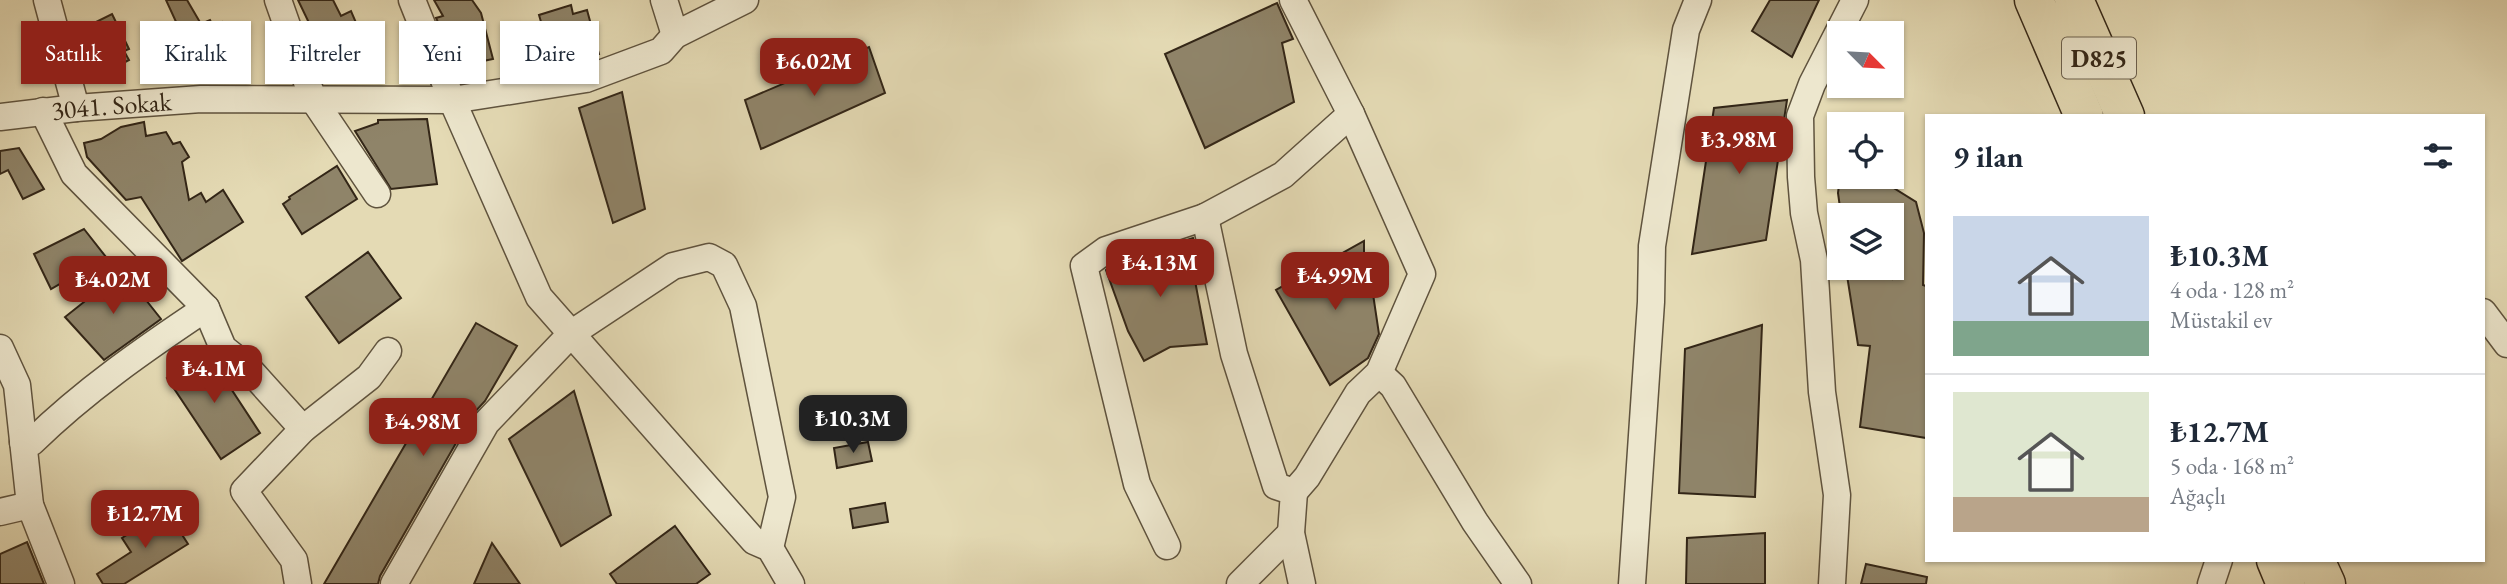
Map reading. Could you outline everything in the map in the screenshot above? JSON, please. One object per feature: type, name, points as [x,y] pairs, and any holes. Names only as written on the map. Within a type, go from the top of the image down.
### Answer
[{"type":"highway","name":"D825","points":[[2034,0],[2083,114]]},
{"type":"highway","name":"D825","points":[[2074,0],[2124,114]]},
{"type":"highway","points":[[2277,562],[2286,584]]},
{"type":"highway","points":[[2316,562],[2326,584]]},
{"type":"street","points":[[47,0],[76,108]]},
{"type":"street","points":[[278,0],[313,99],[377,194]]},
{"type":"street","points":[[412,0],[452,100],[539,297],[754,541],[770,548],[791,584]]},
{"type":"street","points":[[664,0],[675,34]]},
{"type":"street","name":"3041. Sokak","points":[[0,117],[76,108],[201,99],[452,100],[586,79],[661,51],[675,34],[745,0]]},
{"type":"street","points":[[1293,0],[1351,114],[1422,274],[1379,373],[1358,393],[1307,477],[1294,492],[1292,533],[1302,584]]},
{"type":"street","points":[[1632,584],[1651,303],[1652,246],[1686,30],[1698,0]]},
{"type":"street","points":[[1832,584],[1837,495],[1822,392],[1814,260],[1804,213],[1800,116],[1812,84],[1855,0]]},
{"type":"street","points":[[43,111],[74,174],[206,308],[223,348],[247,367],[303,429]]},
{"type":"street","points":[[1167,546],[1138,484],[1084,266],[1105,250],[1205,217],[1283,175],[1351,114]]},
{"type":"street","points":[[1205,217],[1234,354],[1276,486],[1294,492]]},
{"type":"street","points":[[394,584],[485,423],[572,333],[673,266],[709,257],[724,265],[744,306],[782,497],[770,548]]},
{"type":"street","points":[[23,443],[32,442],[116,373],[206,308]]},
{"type":"street","points":[[2485,315],[2507,344]]},
{"type":"street","points":[[0,348],[17,385],[30,505],[61,584]]},
{"type":"street","points":[[298,584],[294,560],[244,491],[303,429],[369,377],[388,351]]},
{"type":"street","points":[[1379,373],[1393,386],[1475,522],[1518,584]]},
{"type":"street","points":[[0,512],[30,505]]},
{"type":"street","points":[[1240,584],[1292,533]]},
{"type":"street","points":[[2211,584],[2218,562]]},
{"type":"building","points":[[166,0],[187,0],[199,21],[176,21]]},
{"type":"building","points":[[298,0],[333,0],[341,16],[351,11],[355,21],[308,21]]},
{"type":"building","points":[[434,0],[472,0],[483,21],[437,21],[436,18],[443,16]]},
{"type":"building","points":[[1770,0],[1819,0],[1792,57],[1752,31]]},
{"type":"building","points":[[1277,3],[1293,39],[1282,43],[1294,102],[1205,148],[1165,54]]},
{"type":"building","points":[[571,5],[573,14],[587,10],[590,21],[541,21],[539,15]]},
{"type":"building","points":[[112,14],[115,21],[98,21]]},
{"type":"building","points":[[486,32],[493,59],[486,60]]},
{"type":"building","points":[[869,47],[885,93],[761,149],[745,100]]},
{"type":"building","points":[[622,92],[645,209],[613,223],[579,108]]},
{"type":"building","points":[[1787,100],[1766,240],[1692,254],[1714,108]]},
{"type":"building","points":[[427,119],[437,184],[391,189],[355,131],[378,123],[378,120]]},
{"type":"building","points":[[144,122],[146,136],[166,132],[173,144],[180,142],[189,157],[182,162],[189,200],[201,193],[206,202],[223,190],[243,222],[182,261],[141,197],[126,200],[87,157],[84,143],[101,139],[121,127]]},
{"type":"building","points":[[19,148],[44,189],[23,199],[8,170],[0,174],[0,151]]},
{"type":"building","points":[[337,166],[357,199],[302,234],[283,204],[289,197]]},
{"type":"building","points":[[1838,189],[1895,189],[1916,202],[1924,233],[1925,438],[1860,427],[1870,346],[1858,345],[1848,280],[1904,280],[1904,203],[1839,203]]},
{"type":"building","points":[[84,229],[106,257],[51,289],[34,254]]},
{"type":"building","points":[[1193,238],[1199,264],[1192,265],[1207,344],[1170,347],[1144,361],[1128,331],[1106,270],[1113,264]]},
{"type":"building","points":[[1364,241],[1364,263],[1373,294],[1379,334],[1368,358],[1330,385],[1276,290]]},
{"type":"building","points":[[368,252],[401,298],[339,343],[306,297]]},
{"type":"building","points":[[123,271],[161,319],[104,360],[65,317]]},
{"type":"building","points":[[476,323],[517,346],[485,401],[472,415],[380,576],[378,584],[324,584]]},
{"type":"building","points":[[1762,325],[1755,497],[1679,493],[1685,349]]},
{"type":"building","points":[[207,352],[260,433],[221,459],[167,378]]},
{"type":"building","points":[[574,391],[611,515],[561,546],[509,439]]},
{"type":"building","points":[[868,442],[872,461],[837,468],[834,448]]},
{"type":"building","points":[[885,503],[888,522],[853,528],[850,509]]},
{"type":"building","points":[[166,510],[188,544],[124,584],[103,584],[97,574],[131,552],[122,538]]},
{"type":"building","points":[[675,526],[710,574],[696,584],[617,584],[610,574]]},
{"type":"building","points":[[1765,533],[1765,584],[1686,584],[1687,538]]},
{"type":"building","points":[[27,542],[44,584],[0,584],[0,554]]},
{"type":"building","points":[[492,543],[520,584],[474,584]]},
{"type":"building","points":[[1866,564],[1927,577],[1926,584],[1861,584]]}]
